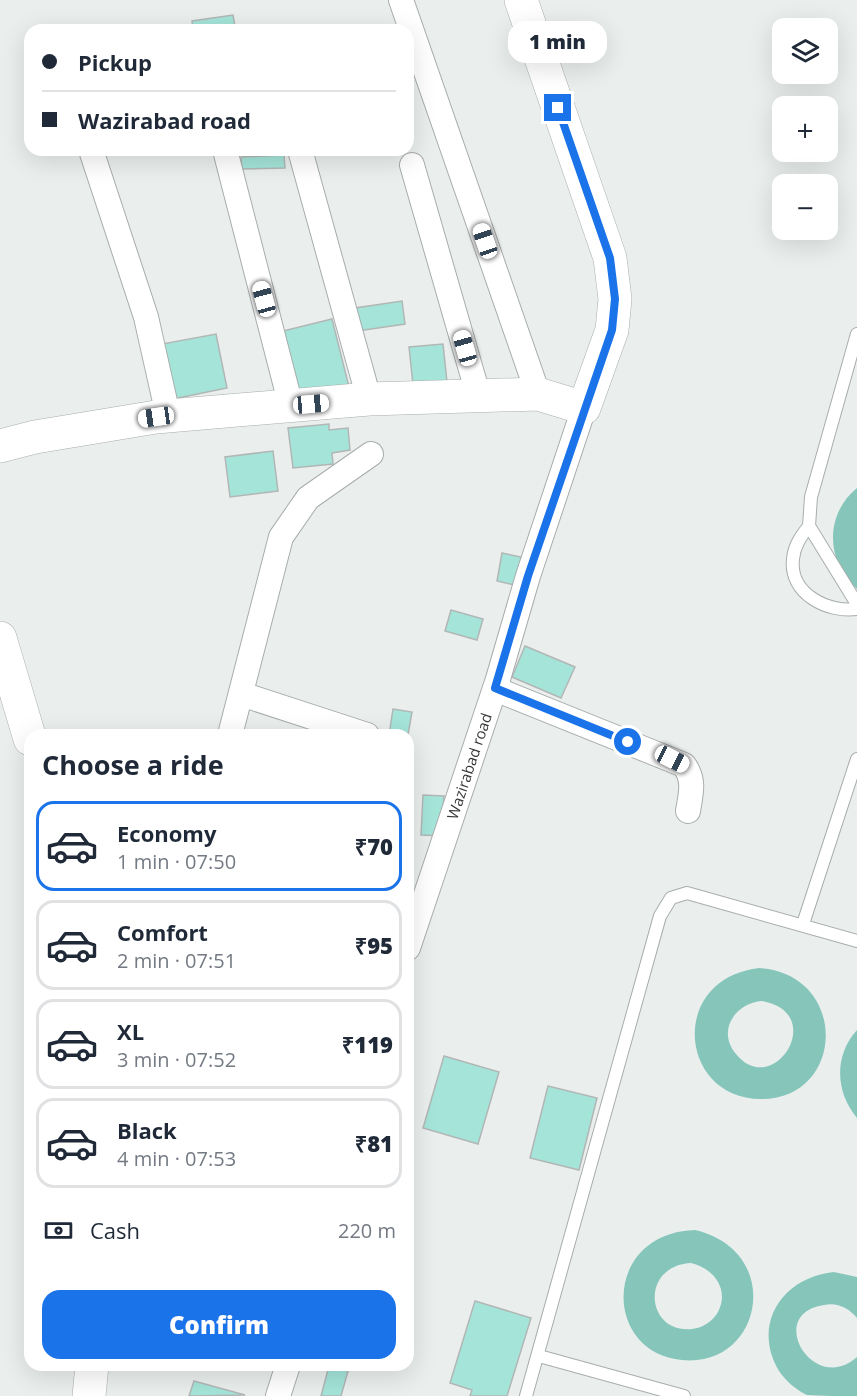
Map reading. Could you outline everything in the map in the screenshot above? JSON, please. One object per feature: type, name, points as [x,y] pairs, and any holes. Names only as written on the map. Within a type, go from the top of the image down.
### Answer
[{"type":"street","points":[[401,0],[409,24]]},
{"type":"street","name":"Wazirabad road","points":[[414,930],[495,688],[528,576],[612,330],[615,299],[610,258],[521,0]]},
{"type":"street","points":[[414,37],[538,394]]},
{"type":"street","points":[[93,156],[147,317],[162,416]]},
{"type":"street","points":[[227,156],[291,406]]},
{"type":"street","points":[[302,156],[369,399]]},
{"type":"street","points":[[412,165],[478,394]]},
{"type":"street","points":[[0,446],[46,435],[162,416],[369,399],[538,394],[585,408]]},
{"type":"street","points":[[232,729],[281,537],[308,498],[371,454]]},
{"type":"street","points":[[0,638],[27,729]]},
{"type":"street","points":[[495,688],[684,765],[690,774],[692,786],[688,811]]},
{"type":"street","points":[[241,694],[349,729]]},
{"type":"street","points":[[89,1396],[91,1371]]},
{"type":"street","points":[[278,1396],[286,1371]]},
{"type":"lane","points":[[808,525],[857,606],[843,611],[813,600],[796,581],[792,560],[797,543],[808,525],[810,497],[857,334]]},
{"type":"lane","points":[[803,924],[857,759]]},
{"type":"lane","points":[[526,1396],[660,916],[671,898],[687,893],[857,941]]},
{"type":"lane","points":[[539,1356],[684,1396]]},
{"type":"shaded area","points":[[857,488],[857,589],[839,566],[833,539],[834,525],[839,511],[846,499]]},
{"type":"shaded area","points":[[759,968],[788,975],[809,991],[822,1012],[826,1035],[822,1059],[810,1079],[790,1093],[762,1099],[734,1094],[714,1080],[700,1061],[695,1038],[698,1015],[709,993],[729,977]],"holes":[[[762,1001],[782,1009],[791,1021],[793,1035],[788,1049],[778,1061],[765,1067],[750,1065],[736,1054],[730,1045],[728,1036],[732,1019],[744,1007]]]},
{"type":"shaded area","points":[[857,1030],[857,1118],[844,1097],[840,1074],[844,1051]]},
{"type":"shaded area","points":[[695,1230],[724,1242],[742,1260],[752,1282],[753,1306],[745,1328],[731,1346],[710,1358],[682,1360],[656,1353],[637,1337],[626,1317],[624,1294],[629,1271],[642,1251],[664,1236]],"holes":[[[691,1263],[712,1275],[721,1288],[722,1295],[718,1312],[704,1326],[692,1329],[677,1328],[665,1321],[658,1311],[655,1299],[656,1287],[663,1275],[674,1267]]]},
{"type":"shaded area","points":[[834,1272],[857,1277],[857,1318],[842,1307],[834,1304],[824,1305],[806,1311],[798,1322],[797,1336],[802,1349],[812,1360],[825,1367],[841,1366],[857,1357],[857,1396],[807,1395],[795,1388],[779,1371],[771,1353],[769,1336],[771,1320],[777,1306],[787,1293],[800,1283]]},
{"type":"building","points":[[233,15],[235,24],[192,24],[192,21]]},
{"type":"building","points":[[284,156],[285,168],[242,169],[241,157]]},
{"type":"building","points":[[402,301],[405,324],[358,331],[355,308]]},
{"type":"building","points":[[332,319],[350,391],[301,403],[283,331]]},
{"type":"building","points":[[216,334],[227,388],[173,399],[162,344]]},
{"type":"building","points":[[443,344],[448,391],[414,394],[409,347]]},
{"type":"building","points":[[329,424],[329,430],[348,428],[350,450],[332,453],[333,464],[293,468],[288,428]]},
{"type":"building","points":[[273,451],[278,491],[230,497],[225,457]]},
{"type":"building","points":[[502,553],[530,559],[523,587],[497,581]]},
{"type":"building","points":[[451,610],[483,619],[477,640],[445,631]]},
{"type":"building","points":[[525,646],[575,667],[561,698],[512,677]]},
{"type":"building","points":[[393,709],[412,712],[409,729],[390,729]]},
{"type":"building","points":[[423,795],[444,796],[441,836],[421,835]]},
{"type":"building","points":[[444,1056],[499,1072],[478,1144],[423,1128]]},
{"type":"building","points":[[548,1086],[597,1098],[579,1170],[530,1158]]},
{"type":"building","points":[[475,1301],[531,1318],[507,1396],[470,1396],[472,1390],[450,1383]]},
{"type":"building","points":[[328,1371],[348,1371],[341,1396],[321,1396]]},
{"type":"building","points":[[194,1381],[245,1395],[189,1396]]},
{"type":"route","points":[[558,108],[610,258],[615,299],[612,330],[528,576],[495,688],[628,742]]}]
